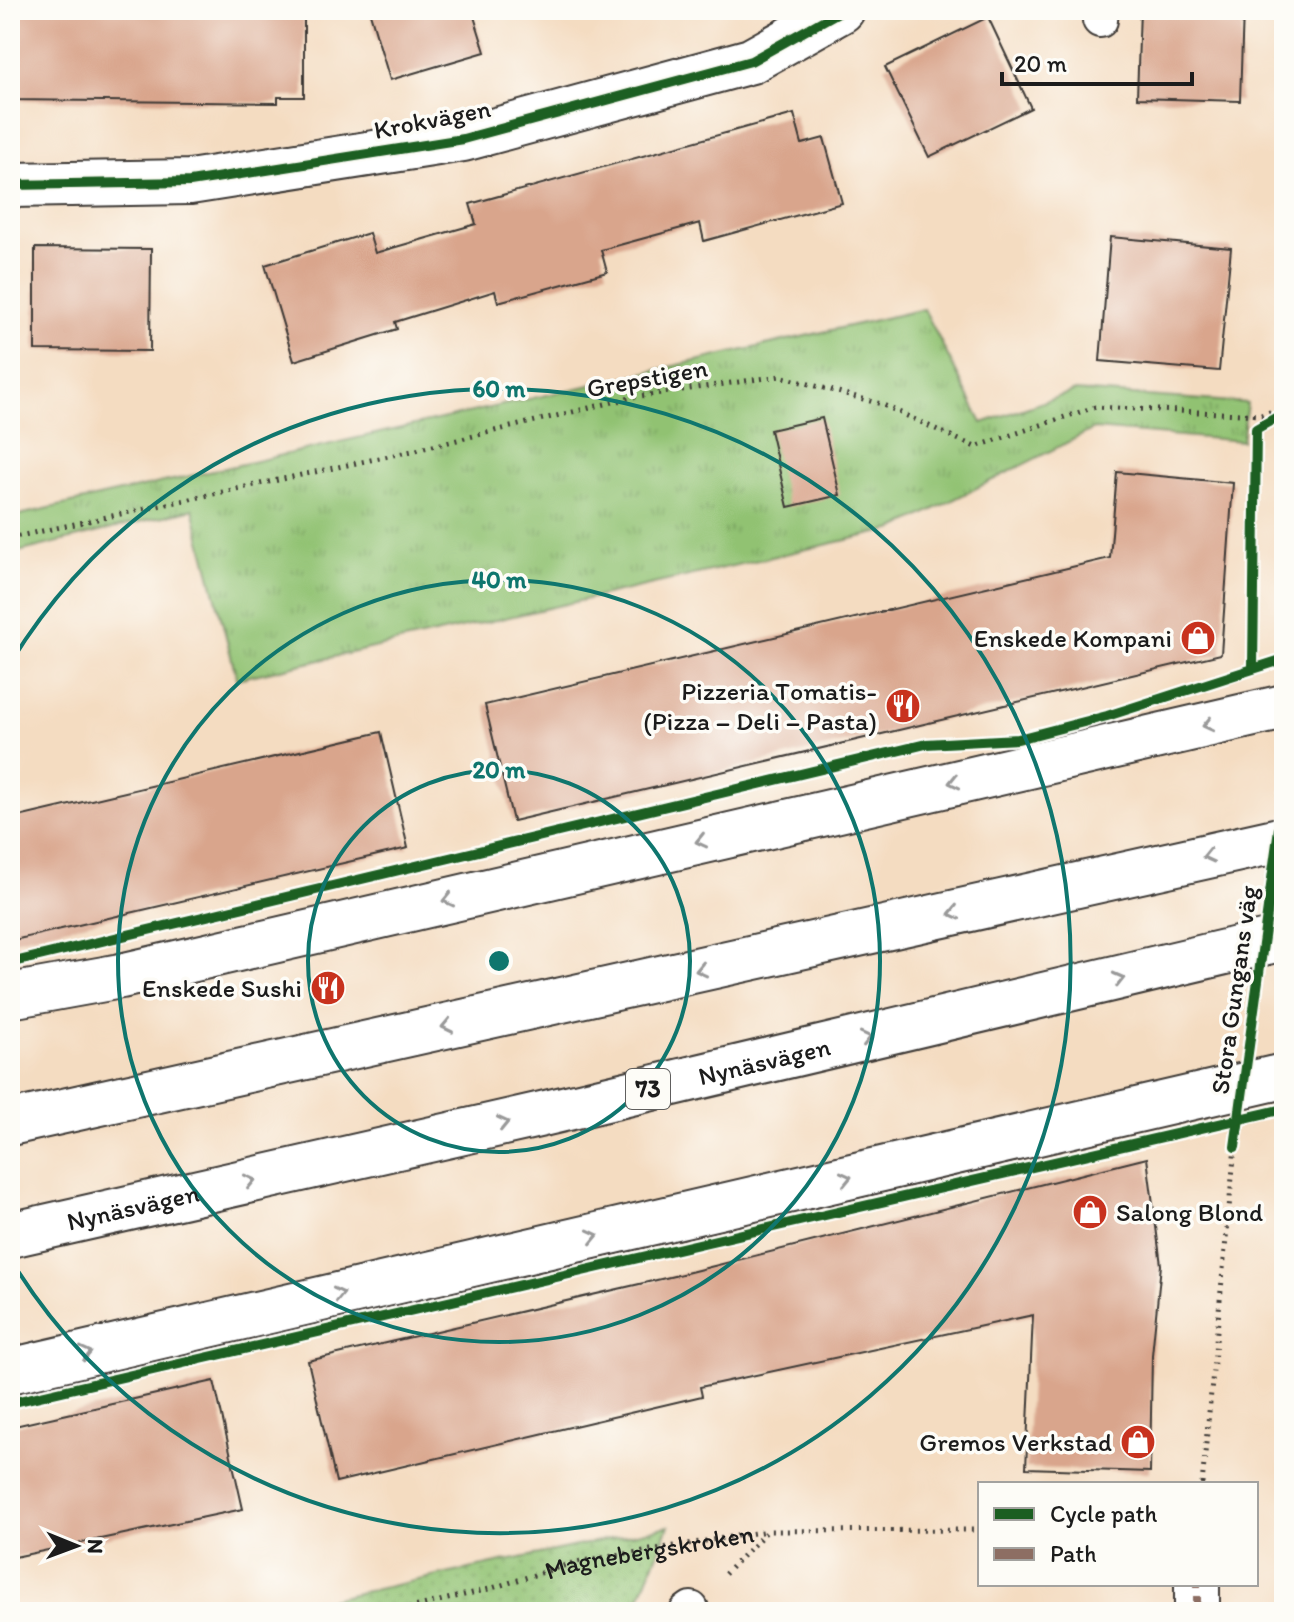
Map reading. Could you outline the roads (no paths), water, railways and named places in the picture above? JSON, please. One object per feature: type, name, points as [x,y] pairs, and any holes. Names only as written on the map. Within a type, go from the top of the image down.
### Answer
[{"type":"main road","name":"Krokvägen","points":[[10,185],[190,182],[463,139],[751,61],[842,10]]},
{"type":"main road","points":[[10,996],[121,976],[1284,707]]},
{"type":"main road","points":[[10,1123],[1284,839]]},
{"type":"main road","name":"Nynäsvägen","points":[[10,1235],[553,1112],[1284,938]]},
{"type":"main road","points":[[10,1371],[1284,1076]]},
{"type":"main road","points":[[1197,1586],[1197,1612]]},
{"type":"place","name":"Enskede Kompani","points":[[1198,638]]},
{"type":"place","name":"Pizzeria Tomatis- (Pizza – Deli – Pasta)","points":[[903,706]]},
{"type":"place","name":"Enskede Sushi","points":[[328,988]]},
{"type":"place","name":"Salong Blond","points":[[1090,1212]]},
{"type":"place","name":"Gremos Verkstad","points":[[1138,1442]]}]
